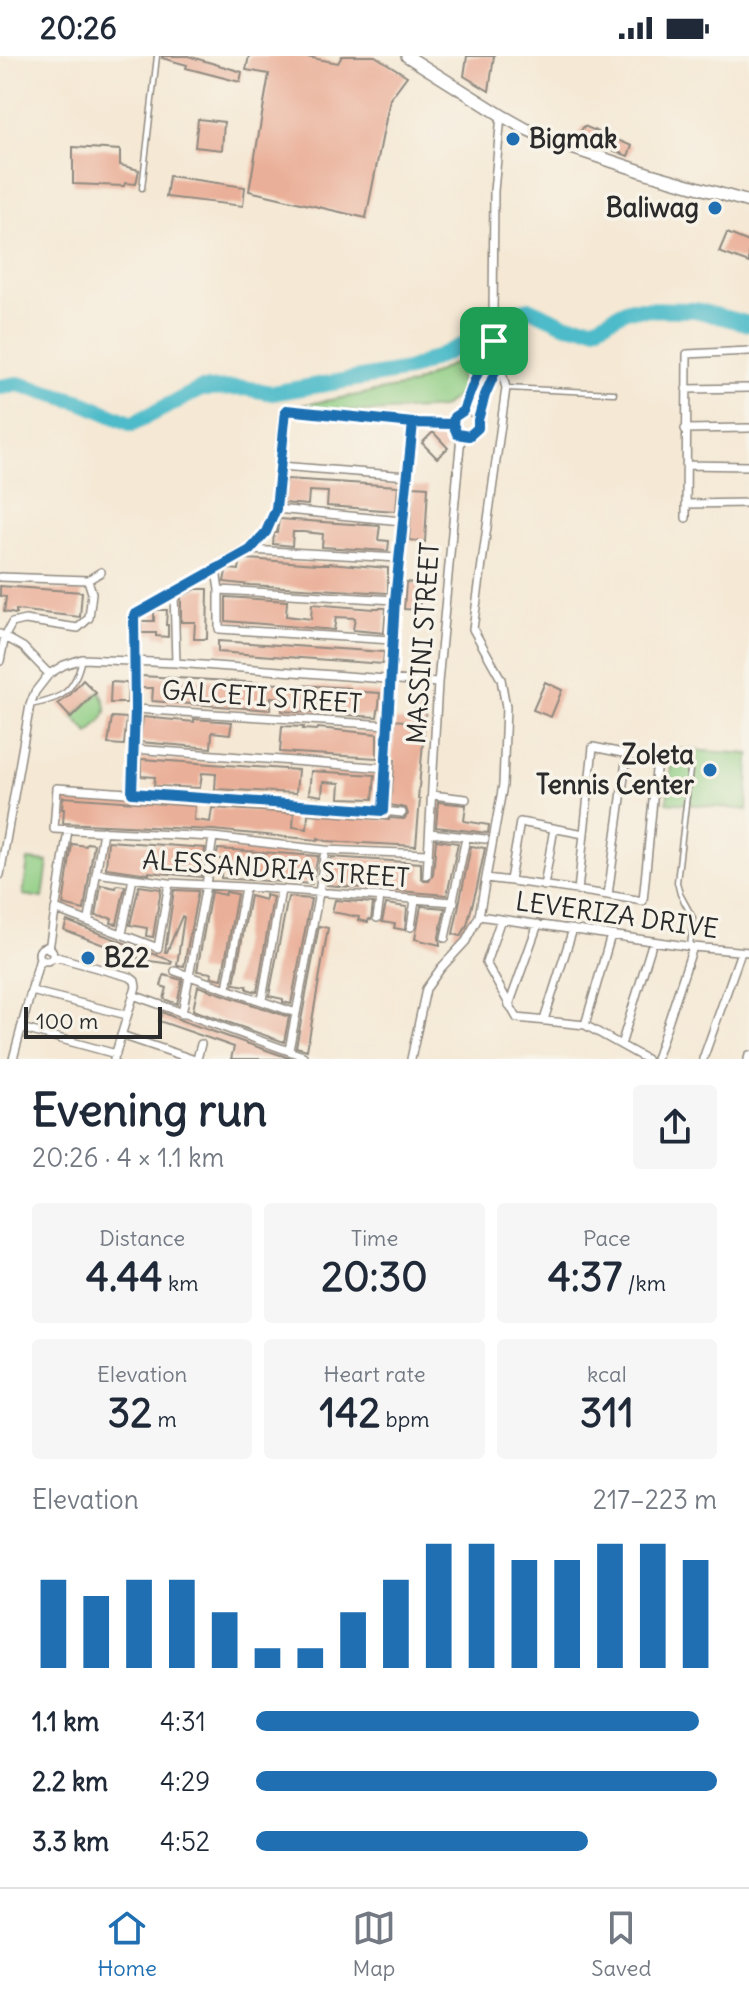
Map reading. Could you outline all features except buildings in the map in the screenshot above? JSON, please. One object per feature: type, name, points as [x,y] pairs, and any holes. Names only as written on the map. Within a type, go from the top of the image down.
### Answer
[{"type":"main road","points":[[407,56],[501,115],[563,145],[749,202]]},
{"type":"street","points":[[411,1059],[426,989],[466,941],[479,916],[503,785],[506,707],[501,679],[473,629],[506,388],[494,339],[493,318],[494,191],[501,115]]},
{"type":"street","points":[[494,339],[463,411],[454,417],[455,431],[461,436],[476,432],[490,382],[499,363]]},
{"type":"street","points":[[686,518],[687,354],[749,351]]},
{"type":"street","points":[[686,389],[749,388]]},
{"type":"street","points":[[132,793],[134,615],[250,550],[266,532],[276,509],[286,410],[453,424]]},
{"type":"street","points":[[463,411],[473,413],[478,420]]},
{"type":"street","points":[[383,811],[395,600],[413,423]]},
{"type":"street","points":[[685,429],[749,428]]},
{"type":"street","name":"MASSINI STREET","points":[[427,875],[438,683],[461,436]]},
{"type":"street","points":[[686,465],[749,466]]},
{"type":"street","points":[[280,466],[407,476]]},
{"type":"street","points":[[686,504],[749,503]]},
{"type":"street","points":[[276,509],[402,521]]},
{"type":"street","points":[[250,550],[399,558]]},
{"type":"street","points":[[216,570],[219,629],[392,640]]},
{"type":"street","points":[[0,577],[88,580],[101,572]]},
{"type":"street","points":[[0,661],[3,635],[12,623],[25,620],[78,628],[89,618],[92,593],[88,580]]},
{"type":"street","points":[[219,590],[395,600]]},
{"type":"street","points":[[174,592],[176,663]]},
{"type":"street","points":[[3,635],[23,647],[49,674]]},
{"type":"street","points":[[0,875],[30,705],[35,692],[49,674],[64,665],[82,659],[135,660],[438,683]]},
{"type":"street","name":"GALCETI STREET","points":[[135,709],[388,725]]},
{"type":"street","points":[[486,878],[643,901],[657,760],[593,747],[578,891]]},
{"type":"street","points":[[134,749],[386,768]]},
{"type":"street","points":[[608,895],[627,754]]},
{"type":"street","points":[[402,813],[57,788],[54,829],[213,837],[325,850],[428,854]]},
{"type":"street","points":[[432,795],[466,799]]},
{"type":"street","points":[[510,880],[520,822],[584,834]]},
{"type":"street","points":[[544,886],[554,828]]},
{"type":"street","points":[[51,952],[68,830]]},
{"type":"street","points":[[89,920],[103,831]]},
{"type":"street","points":[[430,833],[485,839]]},
{"type":"street","points":[[182,1014],[213,837]]},
{"type":"street","points":[[445,938],[466,838]]},
{"type":"street","points":[[289,1050],[325,850]]},
{"type":"street","name":"ALESSANDRIA STREET","points":[[96,873],[169,883],[454,902]]},
{"type":"street","points":[[122,934],[133,878]]},
{"type":"street","points":[[55,909],[158,948],[169,883]]},
{"type":"street","points":[[227,988],[245,887]]},
{"type":"street","points":[[262,1000],[281,890]]},
{"type":"street","points":[[377,918],[380,898]]},
{"type":"street","points":[[411,927],[415,900]]},
{"type":"street","name":"LEVERIZA DRIVE","points":[[479,916],[745,952]]},
{"type":"street","points":[[501,919],[486,963],[517,1018],[585,1025],[646,1059]]},
{"type":"street","points":[[509,1005],[538,924]]},
{"type":"street","points":[[544,1020],[573,929]]},
{"type":"street","points":[[585,1025],[611,935]]},
{"type":"street","points":[[621,1045],[653,941]]},
{"type":"street","points":[[656,1059],[692,947]]},
{"type":"street","points":[[13,1059],[41,950],[135,981],[136,987],[115,1056],[21,1028]]},
{"type":"street","points":[[703,1059],[745,952]]},
{"type":"street","points":[[175,971],[296,1013]]},
{"type":"street","points":[[31,991],[127,1015]]},
{"type":"street","points":[[133,995],[303,1056]]},
{"type":"street","points":[[121,1035],[195,1059],[201,1044]]},
{"type":"street","points":[[155,1059],[158,1047]]},
{"type":"lane","points":[[142,188],[157,56]]},
{"type":"lane","points":[[506,388],[614,393]]},
{"type":"lane","points":[[30,705],[51,702],[67,691],[78,674],[82,659]]},
{"type":"lane","points":[[690,770],[677,882],[693,918],[692,947]]},
{"type":"green space","points":[[456,362],[464,390],[442,408],[369,412],[297,406],[412,385]]},
{"type":"green space","points":[[100,691],[106,705],[105,715],[89,734],[73,717]]},
{"type":"green space","name":"Zoleta Tennis Center","points":[[673,749],[749,754],[747,810],[667,802]]},
{"type":"green space","points":[[28,860],[48,862],[43,898],[23,895]]},
{"type":"waterway","points":[[0,387],[18,384],[81,402],[132,424],[201,389],[245,388],[272,393],[408,370],[479,338],[510,313],[530,309],[566,325],[595,327],[628,309],[695,310],[749,324]]},
{"type":"place","name":"Bigmak","points":[[513,139]]},
{"type":"place","name":"Baliwag","points":[[715,208]]},
{"type":"place","name":"Zoleta Tennis Center","points":[[710,770]]},
{"type":"place","name":"B22","points":[[88,958]]},
{"type":"route","points":[[494,341],[463,411],[454,417],[453,424],[413,423],[395,600],[383,811],[132,793],[134,615],[250,550],[266,532],[276,509],[286,410],[453,424],[457,434],[465,437],[473,435],[499,363],[494,341]]}]
